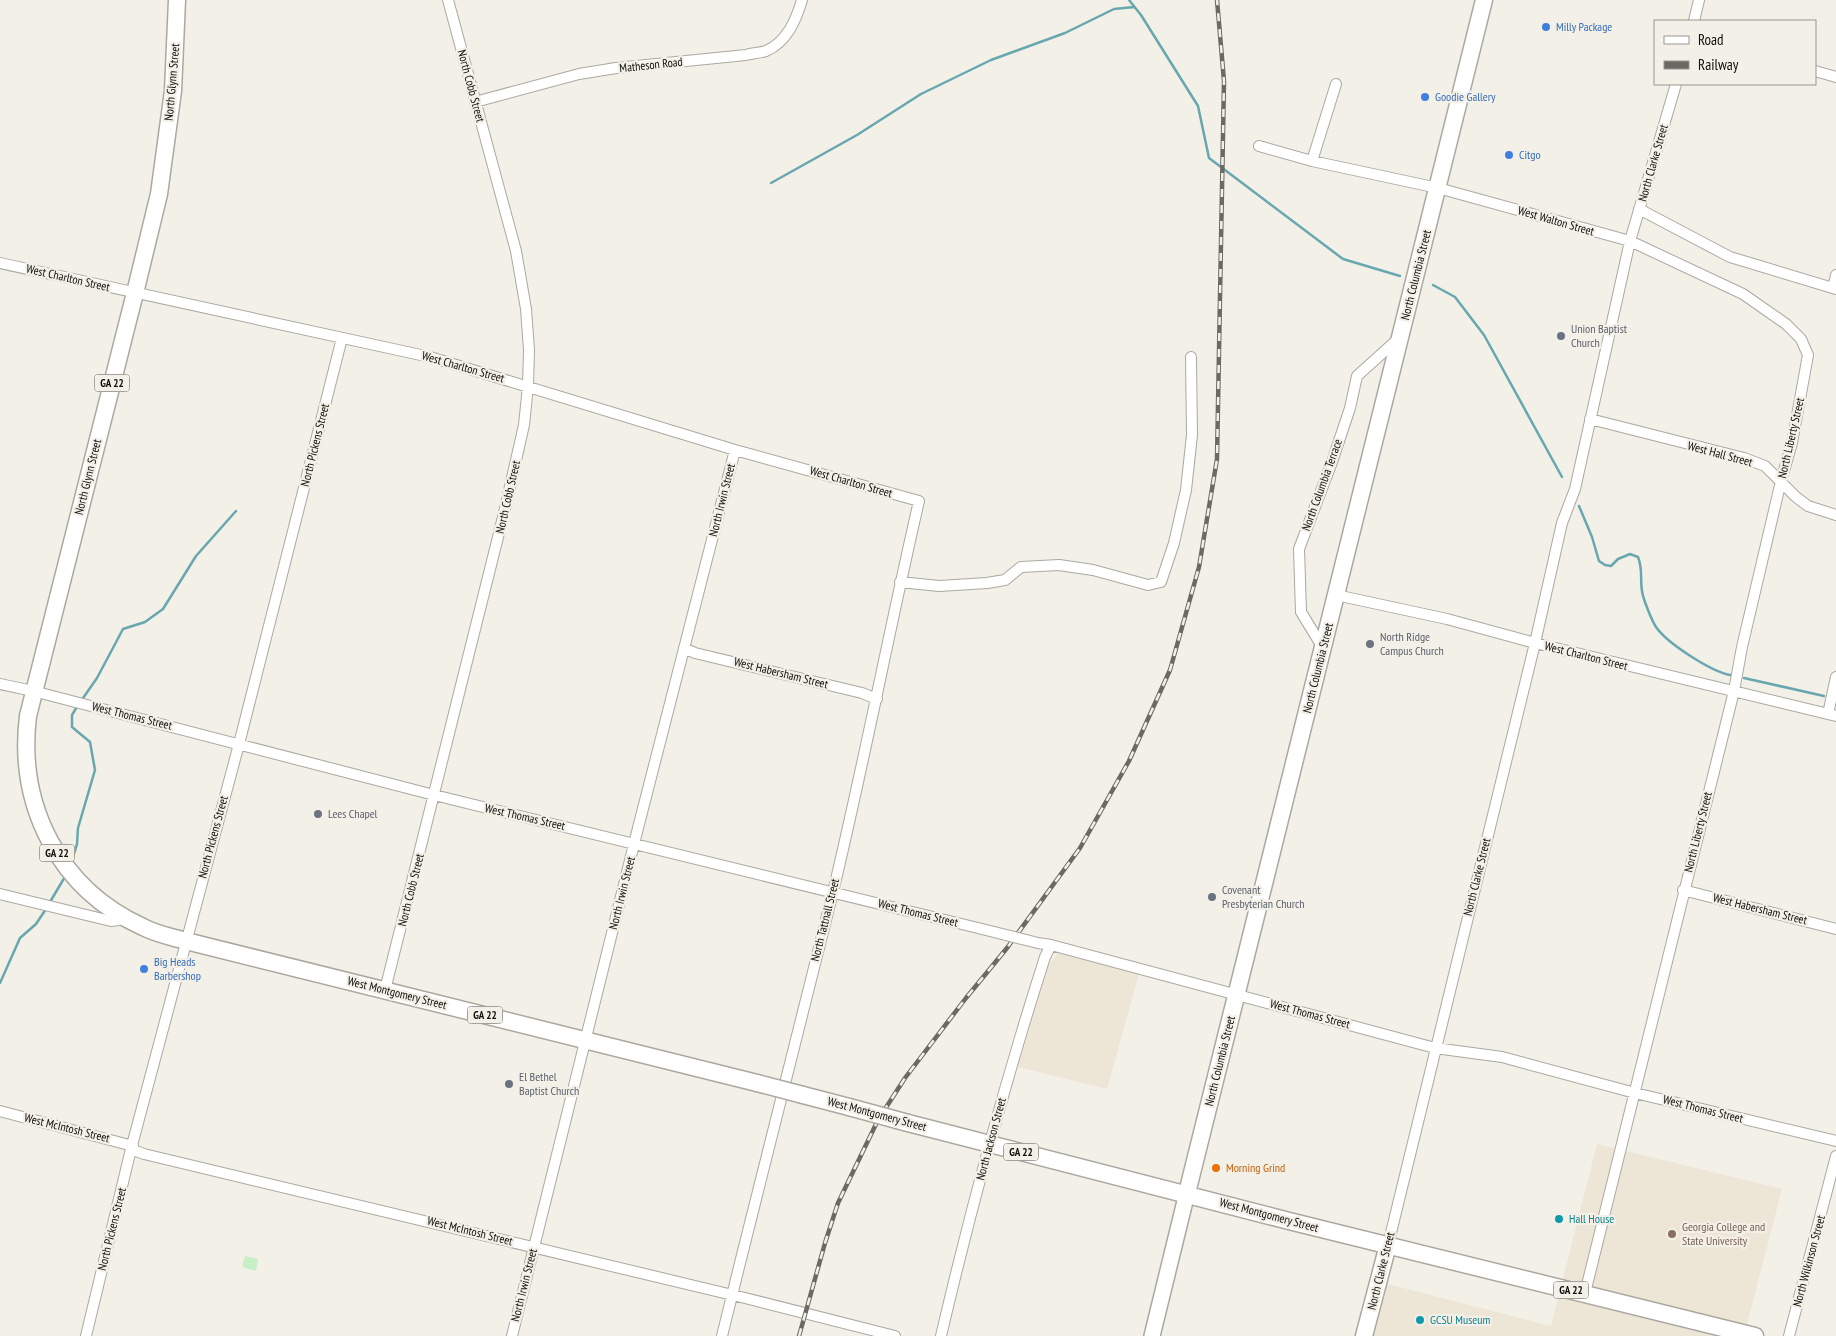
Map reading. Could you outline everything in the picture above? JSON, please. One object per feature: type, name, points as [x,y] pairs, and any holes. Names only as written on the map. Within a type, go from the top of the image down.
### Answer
[{"type":"main road","name":"North Glynn Street","points":[[127,919],[103,904],[78,881],[61,859],[42,826],[32,796],[26,762],[26,728],[33,691],[135,293],[158,194],[172,91],[178,20],[177,0]]},
{"type":"main road","name":"North Columbia Street","points":[[1187,1193],[1484,0]]},
{"type":"main road","name":"West Montgomery Street","points":[[127,919],[144,928],[186,941],[757,1083],[1388,1245],[1755,1336]]},
{"type":"main road","name":"North Clarke Street","points":[[1364,1336],[1388,1245]]},
{"type":"street","name":"North Cobb Street","points":[[386,990],[524,426],[528,386],[529,350],[526,309],[516,251],[448,0]]},
{"type":"street","name":"Matheson Road","points":[[475,102],[579,74],[616,68],[746,55],[766,51],[780,42],[788,32],[798,13],[802,0]]},
{"type":"street","points":[[1694,20],[1699,0]]},
{"type":"street","points":[[1816,71],[1836,76]]},
{"type":"street","points":[[1312,161],[1336,84]]},
{"type":"street","name":"North Clarke Street","points":[[1388,1245],[1535,643],[1562,523],[1576,489],[1630,241],[1676,85]]},
{"type":"street","name":"West Walton Street","points":[[1259,146],[1312,161],[1438,188],[1630,241],[1743,294],[1779,319],[1801,339],[1808,355],[1806,370]]},
{"type":"street","points":[[1640,209],[1730,257],[1834,288],[1836,275]]},
{"type":"street","name":"West Charlton Street","points":[[0,263],[430,357],[734,450],[918,501]]},
{"type":"street","name":"North Columbia Terrace","points":[[1323,648],[1301,612],[1299,549],[1341,435],[1350,408],[1357,376],[1401,337]]},
{"type":"street","name":"North Pickens Street","points":[[86,1336],[132,1148],[239,744],[342,338]]},
{"type":"street","points":[[900,582],[939,586],[987,583],[1005,580],[1021,567],[1059,565],[1093,570],[1148,585],[1161,582],[1174,543],[1186,490],[1192,435],[1191,357]]},
{"type":"street","name":"North Liberty Street","points":[[1585,1293],[1683,890],[1734,691],[1742,647],[1781,481],[1792,443],[1806,370]]},
{"type":"street","name":"West Hall Street","points":[[1590,419],[1744,458],[1765,466],[1796,497],[1808,506],[1836,515]]},
{"type":"street","name":"North Irwin Street","points":[[512,1336],[584,1041],[734,450]]},
{"type":"street","name":"North Tattnall Street","points":[[722,1336],[833,892],[877,699],[890,628],[918,501]]},
{"type":"street","name":"West Charlton Street","points":[[1336,595],[1447,619],[1535,643],[1832,715]]},
{"type":"street","name":"West Habersham Street","points":[[684,648],[862,693],[877,699]]},
{"type":"street","points":[[1832,715],[1836,677]]},
{"type":"street","name":"West Thomas Street","points":[[0,684],[434,795],[1051,945],[1435,1048],[1502,1057],[1635,1093],[1836,1141]]},
{"type":"street","name":"West Habersham Street","points":[[1683,890],[1836,929]]},
{"type":"street","name":"West Montgomery Street","points":[[0,894],[111,921],[127,919]]},
{"type":"street","name":"North Jackson Street","points":[[941,1336],[967,1224],[1016,1050],[1045,957],[1051,945]]},
{"type":"street","name":"West McIntosh Street","points":[[0,1111],[132,1148],[144,1154],[359,1204],[895,1336]]},
{"type":"street","name":"North Wilkinson Street","points":[[1789,1336],[1836,1156]]},
{"type":"street","name":"North Columbia Street","points":[[1152,1336],[1187,1193]]},
{"type":"shaded area","points":[[1058,953],[1139,974],[1107,1089],[1018,1067],[1048,966]]},
{"type":"shaded area","name":"Georgia College and State University","points":[[1597,1144],[1782,1189],[1744,1336],[1359,1336],[1372,1280],[1551,1326]]},
{"type":"green space","points":[[245,1256],[258,1259],[256,1271],[242,1267]]},
{"type":"waterway","points":[[1129,0],[1141,15],[1198,106],[1209,158],[1343,259],[1400,276]]},
{"type":"waterway","points":[[771,183],[857,135],[921,94],[991,60],[1065,33],[1114,9],[1134,7]]},
{"type":"waterway","points":[[1433,285],[1455,297],[1484,335],[1562,477]]},
{"type":"waterway","points":[[1579,506],[1592,537],[1599,561],[1611,566],[1618,559],[1630,554],[1638,557],[1644,599],[1656,627],[1669,641],[1679,648],[1712,668],[1730,675]]},
{"type":"waterway","points":[[81,701],[97,678],[123,629],[145,622],[163,609],[196,556],[236,511]]},
{"type":"waterway","points":[[1744,678],[1824,696]]},
{"type":"waterway","points":[[71,863],[77,844],[78,828],[95,770],[90,742],[72,727],[72,715],[78,705]]},
{"type":"waterway","points":[[50,902],[66,875]]},
{"type":"waterway","points":[[0,983],[20,938],[36,924],[46,909]]},
{"type":"railway","points":[[799,1336],[838,1203],[878,1120],[905,1078],[1007,948],[1080,848],[1129,761],[1170,670],[1199,567],[1217,459],[1224,81],[1217,0]]},
{"type":"place","name":"Milly Package","points":[[1546,27]]},
{"type":"place","name":"Goodie Gallery","points":[[1425,97]]},
{"type":"place","name":"Citgo","points":[[1509,155]]},
{"type":"place","name":"Union Baptist Church","points":[[1561,336]]},
{"type":"place","name":"North Ridge Campus Church","points":[[1370,644]]},
{"type":"place","name":"Lees Chapel","points":[[318,814]]},
{"type":"place","name":"Covenant Presbyterian Church","points":[[1212,897]]},
{"type":"place","name":"Big Heads Barbershop","points":[[144,969]]},
{"type":"place","name":"El Bethel Baptist Church","points":[[509,1084]]},
{"type":"place","name":"Morning Grind","points":[[1216,1168]]},
{"type":"place","name":"Hall House","points":[[1559,1219]]},
{"type":"place","name":"Georgia College and State University","points":[[1672,1234]]},
{"type":"place","name":"GCSU Museum","points":[[1420,1320]]}]
